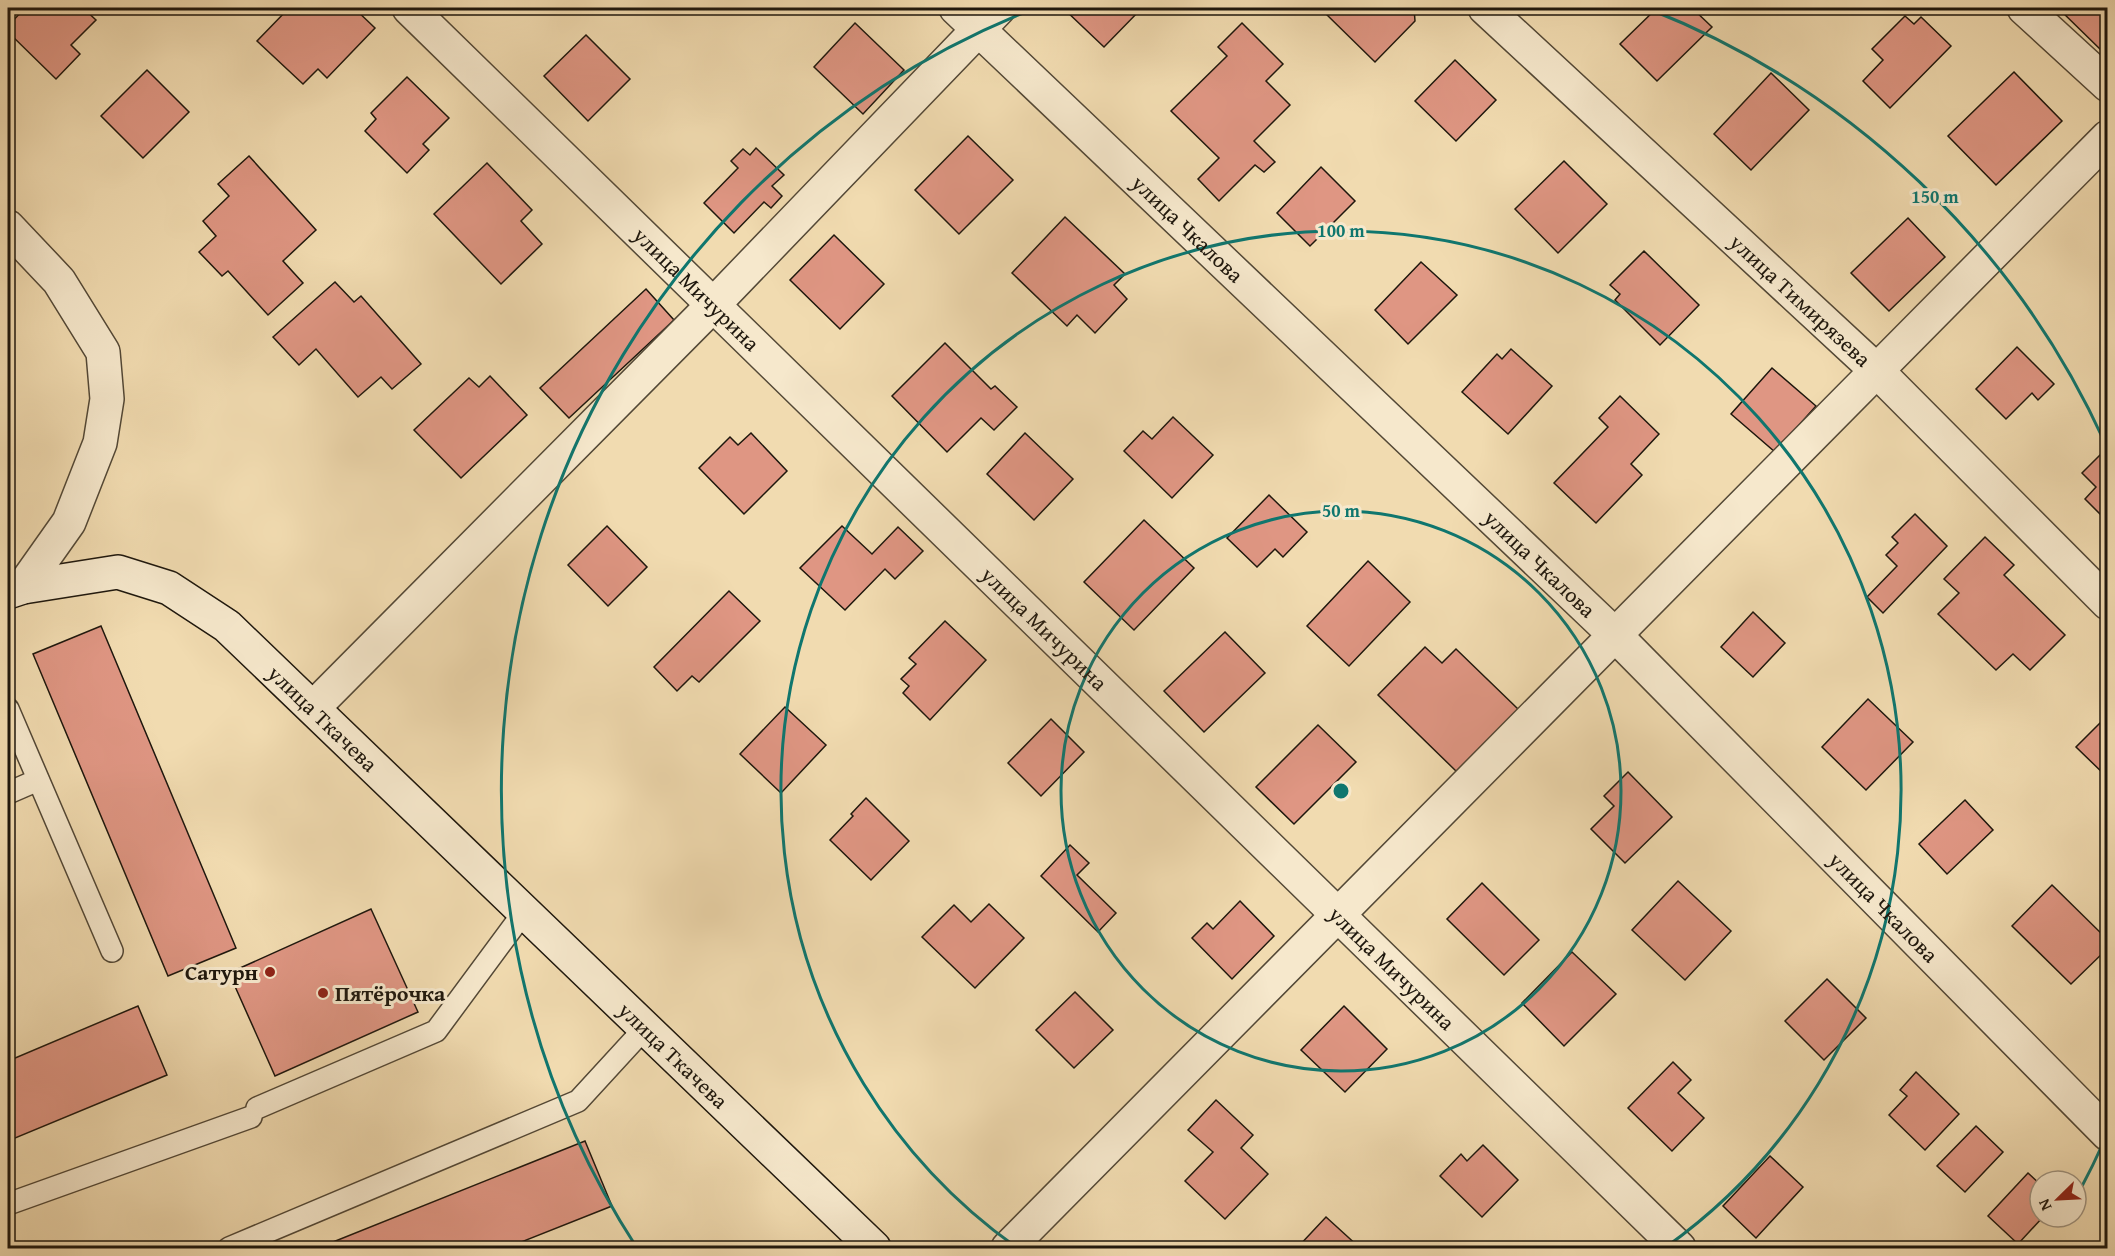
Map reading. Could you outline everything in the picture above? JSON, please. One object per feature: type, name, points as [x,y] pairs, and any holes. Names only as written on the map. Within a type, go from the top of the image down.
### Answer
[{"type":"street","name":"улица Мичурина","points":[[409,8],[1679,1248]]},
{"type":"street","name":"улица Чкалова","points":[[956,8],[989,19],[1615,635],[2108,1134]]},
{"type":"street","name":"улица Тимирязева","points":[[1485,8],[1876,370],[2108,603]]},
{"type":"street","points":[[2024,8],[2108,85]]},
{"type":"street","points":[[313,708],[713,305],[989,19]]},
{"type":"street","points":[[1008,1248],[2108,136]]},
{"type":"street","name":"улица Ткачева","points":[[8,227],[59,281],[103,352],[107,399],[100,443],[69,522],[15,589]]},
{"type":"street","name":"улица Ткачева","points":[[15,589],[118,572],[169,588],[227,626],[874,1248]]},
{"type":"lane","points":[[8,709],[112,951]]},
{"type":"lane","points":[[8,793],[38,780]]},
{"type":"lane","points":[[8,1204],[254,1113],[436,1031],[525,912]]},
{"type":"lane","points":[[229,1248],[578,1101],[645,1028]]},
{"type":"building","points":[[25,8],[83,8],[96,20],[71,45],[80,54],[56,79],[8,32],[8,26]]},
{"type":"building","points":[[289,8],[325,8],[332,14],[339,8],[354,8],[375,28],[327,78],[318,69],[303,84],[257,41]]},
{"type":"building","points":[[1063,8],[1142,8],[1104,47]]},
{"type":"building","points":[[1328,8],[1414,8],[1415,21],[1375,62],[1324,12]]},
{"type":"building","points":[[1657,8],[1692,8],[1712,27],[1657,81],[1620,44]]},
{"type":"building","points":[[2058,8],[2108,8],[2108,47],[2103,52]]},
{"type":"building","points":[[1905,16],[1914,24],[1921,17],[1951,46],[1890,108],[1863,81],[1883,60],[1872,49]]},
{"type":"building","points":[[855,23],[904,70],[863,114],[814,67]]},
{"type":"building","points":[[1242,23],[1283,64],[1266,81],[1290,105],[1254,141],[1275,162],[1264,172],[1255,165],[1219,201],[1198,179],[1219,158],[1171,111],[1227,56],[1218,47]]},
{"type":"building","points":[[586,35],[630,79],[588,121],[544,76]]},
{"type":"building","points":[[1455,60],[1496,100],[1456,141],[1415,101]]},
{"type":"building","points":[[147,70],[189,112],[143,158],[101,116]]},
{"type":"building","points":[[2014,72],[2062,121],[1996,185],[1948,136]]},
{"type":"building","points":[[1771,73],[1809,110],[1751,170],[1714,134]]},
{"type":"building","points":[[407,77],[449,118],[423,144],[429,150],[407,173],[365,131],[376,119],[371,113]]},
{"type":"building","points":[[968,136],[1013,180],[959,234],[915,190]]},
{"type":"building","points":[[756,148],[784,175],[772,186],[782,196],[771,208],[764,202],[734,233],[704,203],[738,168],[731,161],[743,149],[750,155]]},
{"type":"building","points":[[249,156],[316,230],[283,261],[303,283],[268,315],[228,271],[222,276],[199,252],[216,236],[203,221],[229,196],[218,184]]},
{"type":"building","points":[[1564,161],[1607,204],[1558,253],[1515,209]]},
{"type":"building","points":[[487,163],[532,210],[521,221],[542,244],[501,284],[434,214]]},
{"type":"building","points":[[1321,167],[1355,201],[1310,246],[1277,213]]},
{"type":"building","points":[[1065,217],[1125,274],[1114,285],[1127,299],[1095,333],[1077,315],[1067,326],[1012,273]]},
{"type":"building","points":[[1908,218],[1945,257],[1889,311],[1851,273]]},
{"type":"building","points":[[834,235],[884,284],[840,329],[790,280]]},
{"type":"building","points":[[1644,251],[1699,305],[1660,345],[1615,300],[1620,294],[1610,285]]},
{"type":"building","points":[[1421,262],[1457,295],[1408,344],[1375,310]]},
{"type":"building","points":[[335,282],[354,302],[361,296],[421,364],[392,389],[381,377],[358,397],[316,349],[299,365],[273,337]]},
{"type":"building","points":[[646,289],[674,320],[569,418],[540,388]]},
{"type":"building","points":[[945,343],[991,389],[995,386],[1017,407],[994,430],[981,418],[947,452],[892,396]]},
{"type":"building","points":[[2017,347],[2054,384],[2038,400],[2032,393],[2006,419],[1976,389]]},
{"type":"building","points":[[1511,349],[1552,386],[1508,434],[1462,392],[1497,354],[1502,359]]},
{"type":"building","points":[[1772,368],[1816,406],[1775,452],[1731,414]]},
{"type":"building","points":[[490,376],[527,415],[461,478],[414,430],[469,378],[479,387]]},
{"type":"building","points":[[1620,396],[1659,434],[1631,464],[1642,475],[1596,523],[1554,483],[1608,427],[1599,418]]},
{"type":"building","points":[[1173,417],[1213,455],[1172,498],[1124,451],[1143,431],[1152,439]]},
{"type":"building","points":[[751,433],[787,471],[744,514],[699,468],[730,437],[738,445]]},
{"type":"building","points":[[1025,433],[1073,479],[1034,520],[987,474]]},
{"type":"building","points":[[2108,447],[2108,517],[2105,519],[2085,499],[2096,487],[2082,473]]},
{"type":"building","points":[[1269,495],[1307,532],[1283,557],[1275,549],[1257,567],[1227,538]]},
{"type":"building","points":[[1915,514],[1947,546],[1883,613],[1867,597],[1897,566],[1886,555],[1898,543],[1892,537]]},
{"type":"building","points":[[1144,520],[1194,568],[1134,630],[1084,582]]},
{"type":"building","points":[[607,526],[647,567],[608,606],[568,565]]},
{"type":"building","points":[[842,526],[872,554],[898,527],[923,551],[895,579],[885,569],[845,610],[800,568]]},
{"type":"building","points":[[1985,537],[2014,565],[2004,575],[2065,635],[2030,670],[2013,654],[1996,670],[1938,614],[1959,593],[1944,579]]},
{"type":"building","points":[[1368,561],[1410,602],[1349,666],[1307,626]]},
{"type":"building","points":[[729,591],[760,621],[699,682],[692,676],[677,691],[654,667]]},
{"type":"building","points":[[1753,612],[1785,643],[1753,677],[1721,647]]},
{"type":"building","points":[[945,621],[986,660],[930,720],[903,693],[909,686],[901,679],[916,664],[909,658]]},
{"type":"building","points":[[101,626],[236,948],[168,976],[33,654]]},
{"type":"building","points":[[1225,632],[1265,673],[1204,732],[1164,691]]},
{"type":"building","points":[[1425,647],[1442,663],[1456,649],[1518,709],[1457,772],[1378,695]]},
{"type":"building","points":[[1868,699],[1913,742],[1866,790],[1822,747]]},
{"type":"building","points":[[785,707],[826,745],[781,793],[740,754]]},
{"type":"building","points":[[2108,715],[2108,778],[2076,747]]},
{"type":"building","points":[[1051,719],[1084,752],[1041,796],[1008,763]]},
{"type":"building","points":[[1318,725],[1356,762],[1294,824],[1256,787]]},
{"type":"building","points":[[1628,772],[1672,817],[1625,863],[1591,829],[1614,806],[1604,796]]},
{"type":"building","points":[[866,798],[909,841],[871,880],[830,840],[853,816],[851,814]]},
{"type":"building","points":[[1965,800],[1993,830],[1947,874],[1919,844]]},
{"type":"building","points":[[1070,845],[1089,863],[1077,875],[1116,913],[1098,932],[1041,876]]},
{"type":"building","points":[[1678,881],[1731,931],[1685,980],[1632,930]]},
{"type":"building","points":[[1482,883],[1539,940],[1504,975],[1447,919]]},
{"type":"building","points":[[2052,885],[2108,940],[2108,948],[2071,984],[2012,926]]},
{"type":"building","points":[[1240,901],[1274,936],[1232,979],[1192,938],[1207,923],[1213,929]]},
{"type":"building","points":[[989,904],[1024,938],[975,988],[922,937],[954,905],[971,922]]},
{"type":"building","name":"Пятёрочка","points":[[371,909],[418,1012],[275,1076],[229,973]]},
{"type":"building","points":[[1572,952],[1616,994],[1564,1046],[1522,1003]]},
{"type":"building","points":[[1827,979],[1866,1018],[1824,1060],[1785,1021]]},
{"type":"building","points":[[1075,992],[1113,1030],[1074,1068],[1036,1030]]},
{"type":"building","points":[[138,1006],[167,1075],[8,1141],[8,1061]]},
{"type":"building","points":[[1344,1006],[1387,1049],[1345,1092],[1301,1050]]},
{"type":"building","points":[[1673,1062],[1691,1080],[1678,1093],[1704,1118],[1672,1151],[1628,1108]]},
{"type":"building","points":[[1916,1072],[1959,1114],[1925,1150],[1889,1115],[1907,1096],[1900,1090]]},
{"type":"building","points":[[1216,1100],[1253,1135],[1241,1148],[1268,1174],[1225,1219],[1185,1181],[1213,1152],[1188,1130]]},
{"type":"building","points":[[1976,1126],[2003,1152],[1965,1192],[1937,1166]]},
{"type":"building","points":[[585,1141],[612,1206],[506,1248],[318,1248]]},
{"type":"building","points":[[1483,1145],[1518,1180],[1482,1217],[1440,1176],[1461,1154],[1467,1161]]},
{"type":"building","points":[[1770,1156],[1803,1187],[1756,1238],[1723,1206]]},
{"type":"building","points":[[2028,1173],[2028,1229],[2032,1229],[2018,1244],[1988,1216]]},
{"type":"building","points":[[1326,1217],[1360,1248],[1297,1248]]},
{"type":"place","name":"Сатурн","points":[[270,972]]},
{"type":"place","name":"Пятёрочка","points":[[323,993]]}]
